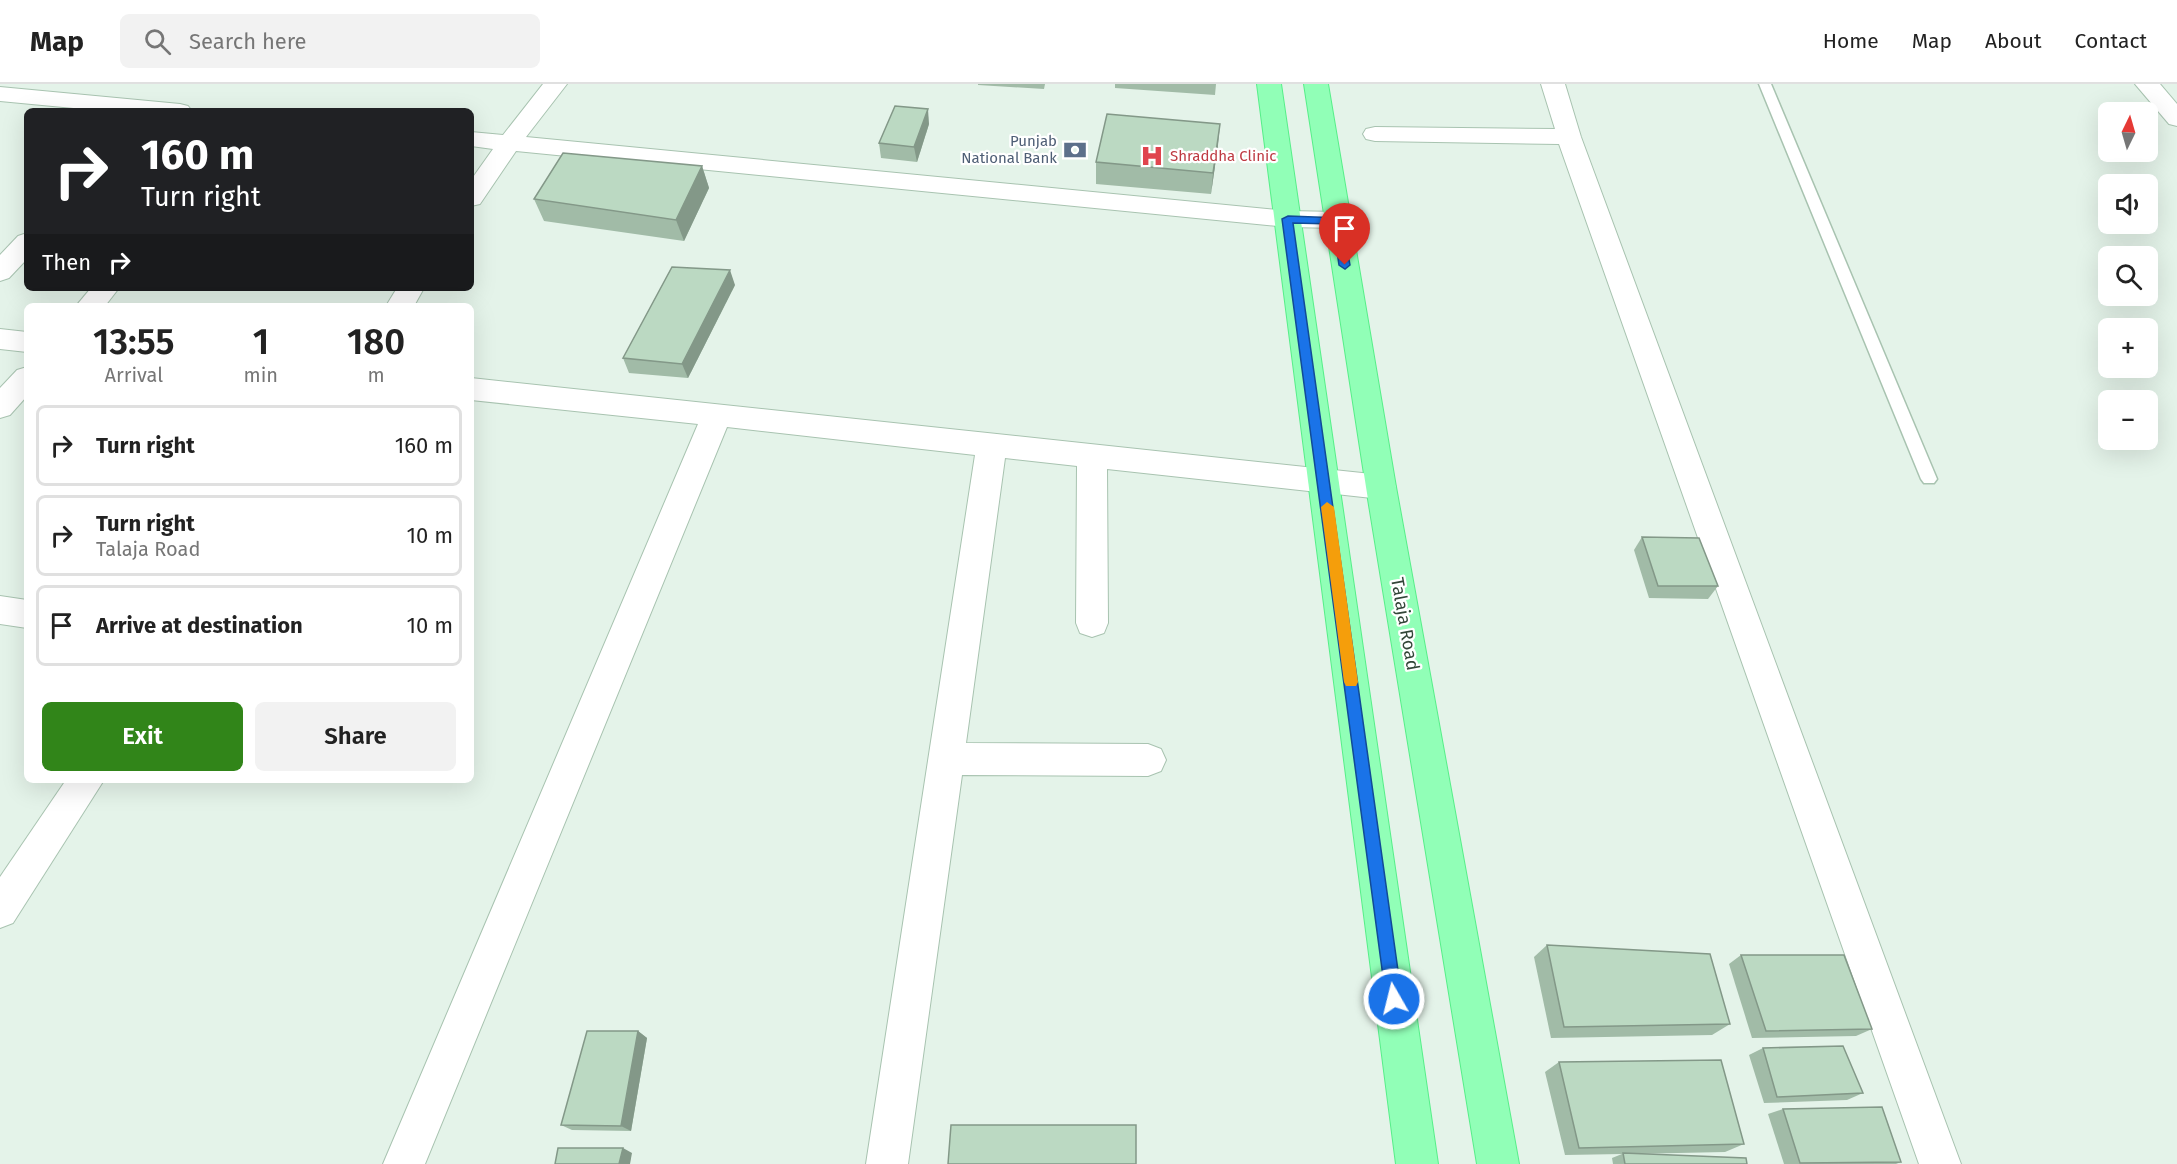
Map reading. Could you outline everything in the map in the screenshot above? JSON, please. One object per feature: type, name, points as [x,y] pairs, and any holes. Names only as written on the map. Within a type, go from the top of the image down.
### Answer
[{"type":"main road","points":[[1269,84],[1417,1164]]},
{"type":"main road","name":"Talaja Road","points":[[1316,84],[1381,487],[1498,1164]]},
{"type":"street","points":[[474,194],[509,143],[555,84]]},
{"type":"street","points":[[1553,84],[1569,137],[1940,1164]]},
{"type":"street","points":[[2147,84],[2177,119]]},
{"type":"street","points":[[0,94],[129,108]]},
{"type":"street","points":[[1376,134],[1569,137]]},
{"type":"street","points":[[474,139],[1288,219],[1338,220]]},
{"type":"street","points":[[0,272],[24,245]]},
{"type":"street","points":[[93,303],[103,291]]},
{"type":"street","points":[[0,339],[24,342]]},
{"type":"street","points":[[0,407],[24,380]]},
{"type":"street","points":[[474,389],[1381,487]]},
{"type":"street","points":[[404,1164],[717,415]]},
{"type":"street","points":[[887,1164],[992,444]]},
{"type":"street","points":[[1092,455],[1092,623]]},
{"type":"street","points":[[0,610],[24,614]]},
{"type":"street","points":[[946,759],[1148,760]]},
{"type":"street","points":[[0,910],[84,783]]},
{"type":"lane","points":[[1765,84],[1929,478]]},
{"type":"building","points":[[895,106],[928,109],[914,147],[879,143]]},
{"type":"building","points":[[1107,114],[1220,124],[1213,173],[1096,162]]},
{"type":"building","points":[[563,153],[702,166],[676,220],[534,199]]},
{"type":"building","points":[[672,267],[730,270],[682,364],[623,358]]},
{"type":"building","points":[[1642,537],[1699,538],[1718,586],[1658,586]]},
{"type":"building","points":[[1547,945],[1710,954],[1730,1024],[1564,1027]]},
{"type":"building","points":[[1741,955],[1844,955],[1872,1029],[1766,1031]]},
{"type":"building","points":[[587,1031],[638,1031],[621,1126],[561,1125]]},
{"type":"building","points":[[1843,1046],[1863,1093],[1777,1097],[1763,1048]]},
{"type":"building","points":[[1721,1060],[1744,1144],[1579,1148],[1559,1062]]},
{"type":"building","points":[[1882,1107],[1901,1162],[1800,1163],[1783,1109]]},
{"type":"building","points":[[951,1125],[1136,1125],[1136,1164],[948,1164]]},
{"type":"building","points":[[558,1148],[623,1148],[619,1164],[555,1164]]},
{"type":"building","points":[[1623,1153],[1746,1158],[1747,1164],[1625,1164]]},
{"type":"slow traffic","points":[[1327,507],[1351,682]]},
{"type":"place","name":"Punjab National Bank","points":[[1075,150]]},
{"type":"place","name":"Shraddha Clinic","points":[[1152,156]]},
{"type":"route","points":[[1345,265],[1338,220],[1288,219],[1394,999]]}]
